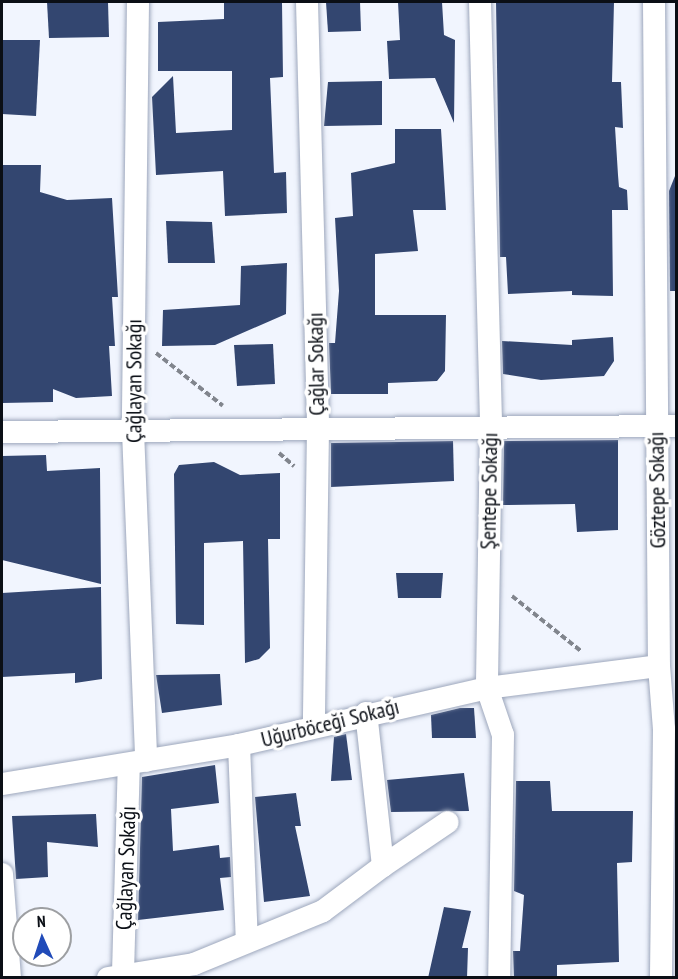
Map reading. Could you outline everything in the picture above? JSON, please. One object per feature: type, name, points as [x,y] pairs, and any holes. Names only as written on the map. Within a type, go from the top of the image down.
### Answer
[{"type":"street","name":"Çağlayan Sokağı","points":[[115,975],[138,762],[133,431],[138,2]]},
{"type":"street","name":"Çağlar Sokağı","points":[[307,2],[318,428],[314,726]]},
{"type":"street","name":"Şentepe Sokağı","points":[[480,2],[490,427],[487,688],[503,735],[499,978]]},
{"type":"street","name":"Göztepe Sokağı","points":[[654,2],[666,426],[659,666],[670,729],[661,978]]},
{"type":"street","points":[[2,432],[666,426]]},
{"type":"street","name":"Uğurböceği Sokağı","points":[[2,784],[239,746],[366,713],[487,688],[659,666]]},
{"type":"street","points":[[366,713],[383,866]]},
{"type":"street","points":[[239,746],[247,941]]},
{"type":"street","points":[[115,975],[194,964],[323,910],[448,822]]},
{"type":"street","points":[[2,874],[10,978]]},
{"type":"path","points":[[488,577],[609,674]]},
{"type":"building","points":[[47,2],[108,2],[109,37],[49,38]]},
{"type":"building","points":[[282,2],[283,77],[270,78],[274,173],[286,172],[287,213],[225,216],[223,171],[156,175],[152,97],[173,76],[176,133],[232,130],[232,71],[158,71],[158,22],[224,19],[224,3]]},
{"type":"building","points":[[326,2],[360,2],[361,31],[328,32]]},
{"type":"building","points":[[398,2],[442,2],[444,35],[455,40],[454,123],[435,78],[389,79],[387,41],[400,40]]},
{"type":"building","points":[[496,2],[614,2],[612,82],[621,82],[623,128],[615,127],[618,175],[619,187],[627,190],[628,210],[612,210],[613,296],[572,295],[572,291],[508,294],[506,257],[500,257]]},
{"type":"building","points":[[2,40],[40,40],[36,116],[2,114]]},
{"type":"building","points":[[382,81],[382,125],[324,126],[328,82]]},
{"type":"building","points":[[395,129],[441,129],[446,210],[413,210],[418,251],[375,254],[375,315],[446,315],[445,371],[437,381],[388,383],[388,394],[331,394],[329,343],[335,343],[339,291],[335,218],[353,216],[351,173],[395,163]]},
{"type":"building","points":[[2,165],[41,165],[40,192],[67,200],[112,198],[118,297],[112,297],[115,346],[109,346],[112,396],[76,398],[53,389],[53,402],[2,403]]},
{"type":"building","points":[[675,176],[676,291],[670,291],[669,191]]},
{"type":"building","points":[[166,221],[212,222],[215,263],[168,263]]},
{"type":"building","points":[[287,263],[286,314],[215,345],[162,346],[163,310],[240,305],[241,266]]},
{"type":"building","points":[[613,337],[614,361],[604,376],[541,380],[503,374],[502,341],[572,345],[572,340]]},
{"type":"building","points":[[273,344],[275,384],[237,386],[234,345]]},
{"type":"building","points":[[618,440],[618,530],[577,532],[575,504],[503,505],[504,441]]},
{"type":"building","points":[[453,441],[454,481],[331,487],[331,443]]},
{"type":"building","points":[[46,455],[47,471],[100,468],[101,584],[2,560],[2,456]]},
{"type":"building","points":[[214,462],[240,475],[280,473],[280,539],[268,539],[270,648],[259,659],[245,663],[243,541],[204,543],[204,625],[176,624],[174,474],[179,465]]},
{"type":"building","points":[[396,573],[443,573],[441,598],[398,598]]},
{"type":"building","points":[[101,587],[102,679],[75,683],[75,673],[2,677],[2,593]]},
{"type":"building","points":[[220,674],[222,705],[162,713],[156,675]]},
{"type":"building","points":[[460,708],[474,708],[476,738],[432,738],[431,715]]},
{"type":"building","points":[[346,734],[352,780],[331,781],[334,737]]},
{"type":"building","points":[[215,765],[219,803],[171,809],[173,851],[219,845],[220,858],[230,857],[231,877],[220,878],[224,910],[138,920],[142,777]]},
{"type":"building","points":[[464,773],[469,811],[391,812],[387,780]]},
{"type":"building","points":[[516,781],[550,781],[552,811],[633,811],[632,862],[617,863],[619,962],[557,965],[557,978],[514,978],[513,951],[520,951],[524,895],[514,891]]},
{"type":"building","points":[[296,793],[301,826],[295,826],[310,896],[264,902],[255,797]]},
{"type":"building","points":[[96,814],[98,847],[47,842],[48,877],[16,879],[12,816]]},
{"type":"building","points":[[444,907],[471,911],[462,948],[468,948],[467,978],[428,978]]}]
